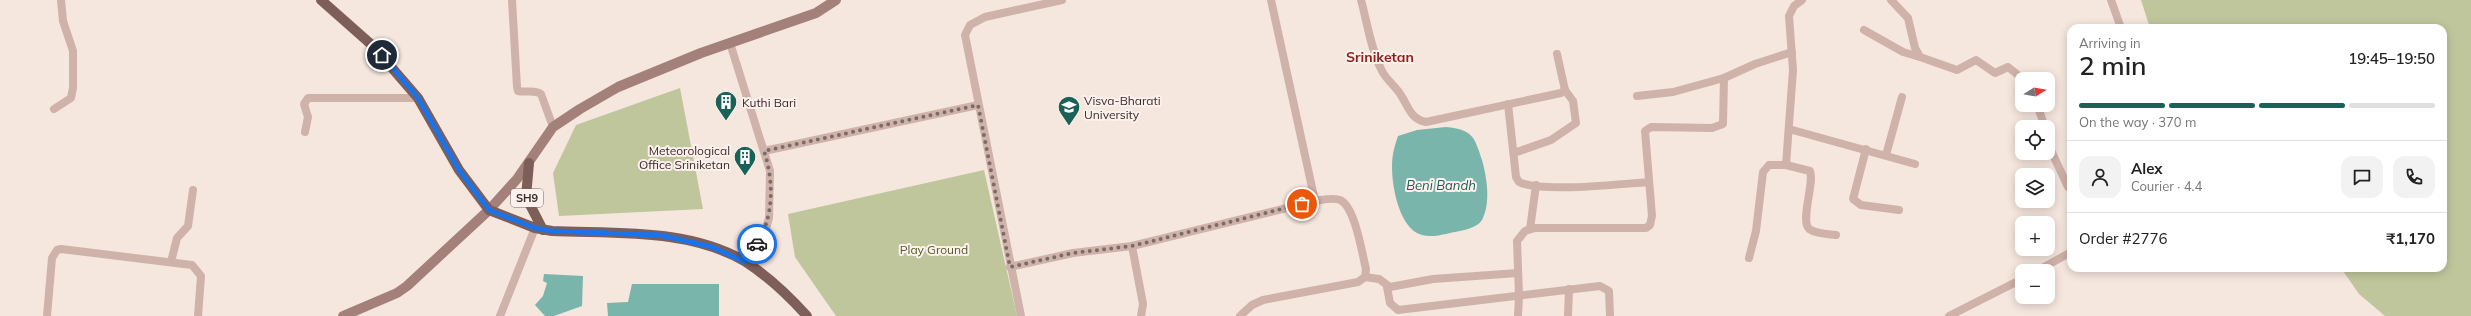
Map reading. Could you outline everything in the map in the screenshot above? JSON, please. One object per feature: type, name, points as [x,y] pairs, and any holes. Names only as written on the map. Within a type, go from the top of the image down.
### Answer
[{"type":"main road","points":[[321,0],[373,46],[418,98],[459,170],[489,210]]},
{"type":"main road","points":[[343,316],[397,293],[407,286],[489,210],[517,179],[553,127],[618,86],[730,43],[816,13],[836,0]]},
{"type":"main road","name":"SH9","points":[[529,163],[526,197],[539,229]]},
{"type":"main road","name":"SH9","points":[[489,210],[539,229],[660,235],[712,247],[745,262],[781,288],[807,316]]},
{"type":"street","points":[[54,109],[71,98],[73,88],[72,46],[63,21],[60,0]]},
{"type":"street","points":[[512,0],[518,91],[538,92],[541,94],[553,127]]},
{"type":"street","points":[[1021,316],[1010,267],[965,35],[970,25],[985,18],[1062,0]]},
{"type":"street","points":[[1271,0],[1315,200]]},
{"type":"street","points":[[1361,0],[1380,68],[1390,83],[1397,88],[1412,116],[1418,120],[1426,122],[1508,104],[1555,96],[1565,90]]},
{"type":"street","points":[[1786,165],[1793,70],[1789,16],[1794,6],[1802,0]]},
{"type":"street","points":[[1891,0],[1908,18],[1915,48],[1920,57]]},
{"type":"street","points":[[2111,0],[2120,24]]},
{"type":"street","points":[[1864,30],[1903,52],[1955,70],[1973,60],[1978,60],[1995,73],[2008,67],[2015,73]]},
{"type":"street","points":[[730,43],[770,170],[769,218],[764,231],[745,262]]},
{"type":"street","points":[[1637,96],[1673,92],[1724,78],[1755,64],[1792,52]]},
{"type":"street","points":[[1514,153],[1551,140],[1576,123],[1573,101],[1565,90],[1557,54]]},
{"type":"street","points":[[1518,316],[1519,296],[1516,241],[1521,234],[1530,229],[1646,228],[1650,225],[1652,216],[1644,131],[1651,127],[1712,128],[1723,124],[1724,78]]},
{"type":"street","points":[[1886,155],[1902,97]]},
{"type":"street","points":[[305,132],[308,117],[304,104],[308,98],[418,98]]},
{"type":"street","points":[[1508,104],[1516,177],[1519,182],[1536,185],[1592,186],[1649,182]]},
{"type":"street","points":[[764,151],[978,105]]},
{"type":"street","points":[[1788,129],[1866,149],[1915,164]]},
{"type":"street","points":[[1866,149],[1853,194],[1854,201],[1861,205],[1899,210]]},
{"type":"street","points":[[2055,159],[2067,185]]},
{"type":"street","points":[[1749,258],[1756,232],[1763,172],[1769,165],[1786,165],[1808,169],[1811,174],[1806,219],[1807,227],[1810,230],[1836,235]]},
{"type":"street","points":[[1530,229],[1536,185]]},
{"type":"street","points":[[171,262],[177,238],[188,226],[194,190]]},
{"type":"street","points":[[1010,267],[1073,253],[1132,246],[1315,200],[1340,199],[1347,205],[1352,214],[1366,269],[1365,277]]},
{"type":"street","points":[[500,316],[539,229]]},
{"type":"street","points":[[1132,246],[1143,304],[1141,316]]},
{"type":"street","points":[[47,316],[52,258],[57,250],[192,265],[200,272],[201,297],[198,316]]},
{"type":"street","points":[[2050,264],[2067,254]]},
{"type":"street","points":[[1387,287],[1433,279],[1518,272]]},
{"type":"street","points":[[1240,316],[1252,305],[1263,300],[1358,282],[1365,277],[1379,279],[1387,287],[1390,303],[1398,310],[1569,289],[1605,287],[1609,291],[1611,300],[1610,316]]},
{"type":"street","points":[[1949,316],[2015,283]]},
{"type":"street","points":[[1568,316],[1569,289]]},
{"type":"green space","points":[[2141,0],[2471,0],[2471,316],[2385,316],[2359,294],[2344,272],[2447,272],[2447,24],[2149,24]]},
{"type":"green space","points":[[680,88],[703,209],[559,216],[553,173],[576,125]]},
{"type":"green space","name":"Play Ground","points":[[984,170],[1017,316],[836,316],[795,257],[788,214]]},
{"type":"water","name":"Beni Bandh","points":[[1446,127],[1467,132],[1477,145],[1482,160],[1487,190],[1485,213],[1480,223],[1474,227],[1443,235],[1426,236],[1413,231],[1406,223],[1401,212],[1392,175],[1394,147],[1398,136],[1417,130]]},
{"type":"water","points":[[544,274],[583,276],[582,306],[554,316],[545,316],[535,305],[543,296],[547,283],[543,281]]},
{"type":"water","points":[[632,284],[719,284],[719,316],[608,316],[607,303],[628,302]]},
{"type":"way so far","points":[[757,244],[769,218],[771,184],[770,170],[764,151],[978,105],[1010,267],[1073,253],[1132,246],[1302,204]]},
{"type":"place","name":"Kuthi Bari","points":[[726,122]]},
{"type":"place","name":"Visva-Bharati University","points":[[1069,126]]},
{"type":"place","name":"Meteorological Office Sriniketan","points":[[745,176]]},
{"type":"district","name":"Sriniketan","points":[[1380,57]]},
{"type":"route","points":[[382,55],[418,98],[459,170],[489,210],[535,228],[552,231],[660,235],[712,247],[745,262],[757,244]]}]
